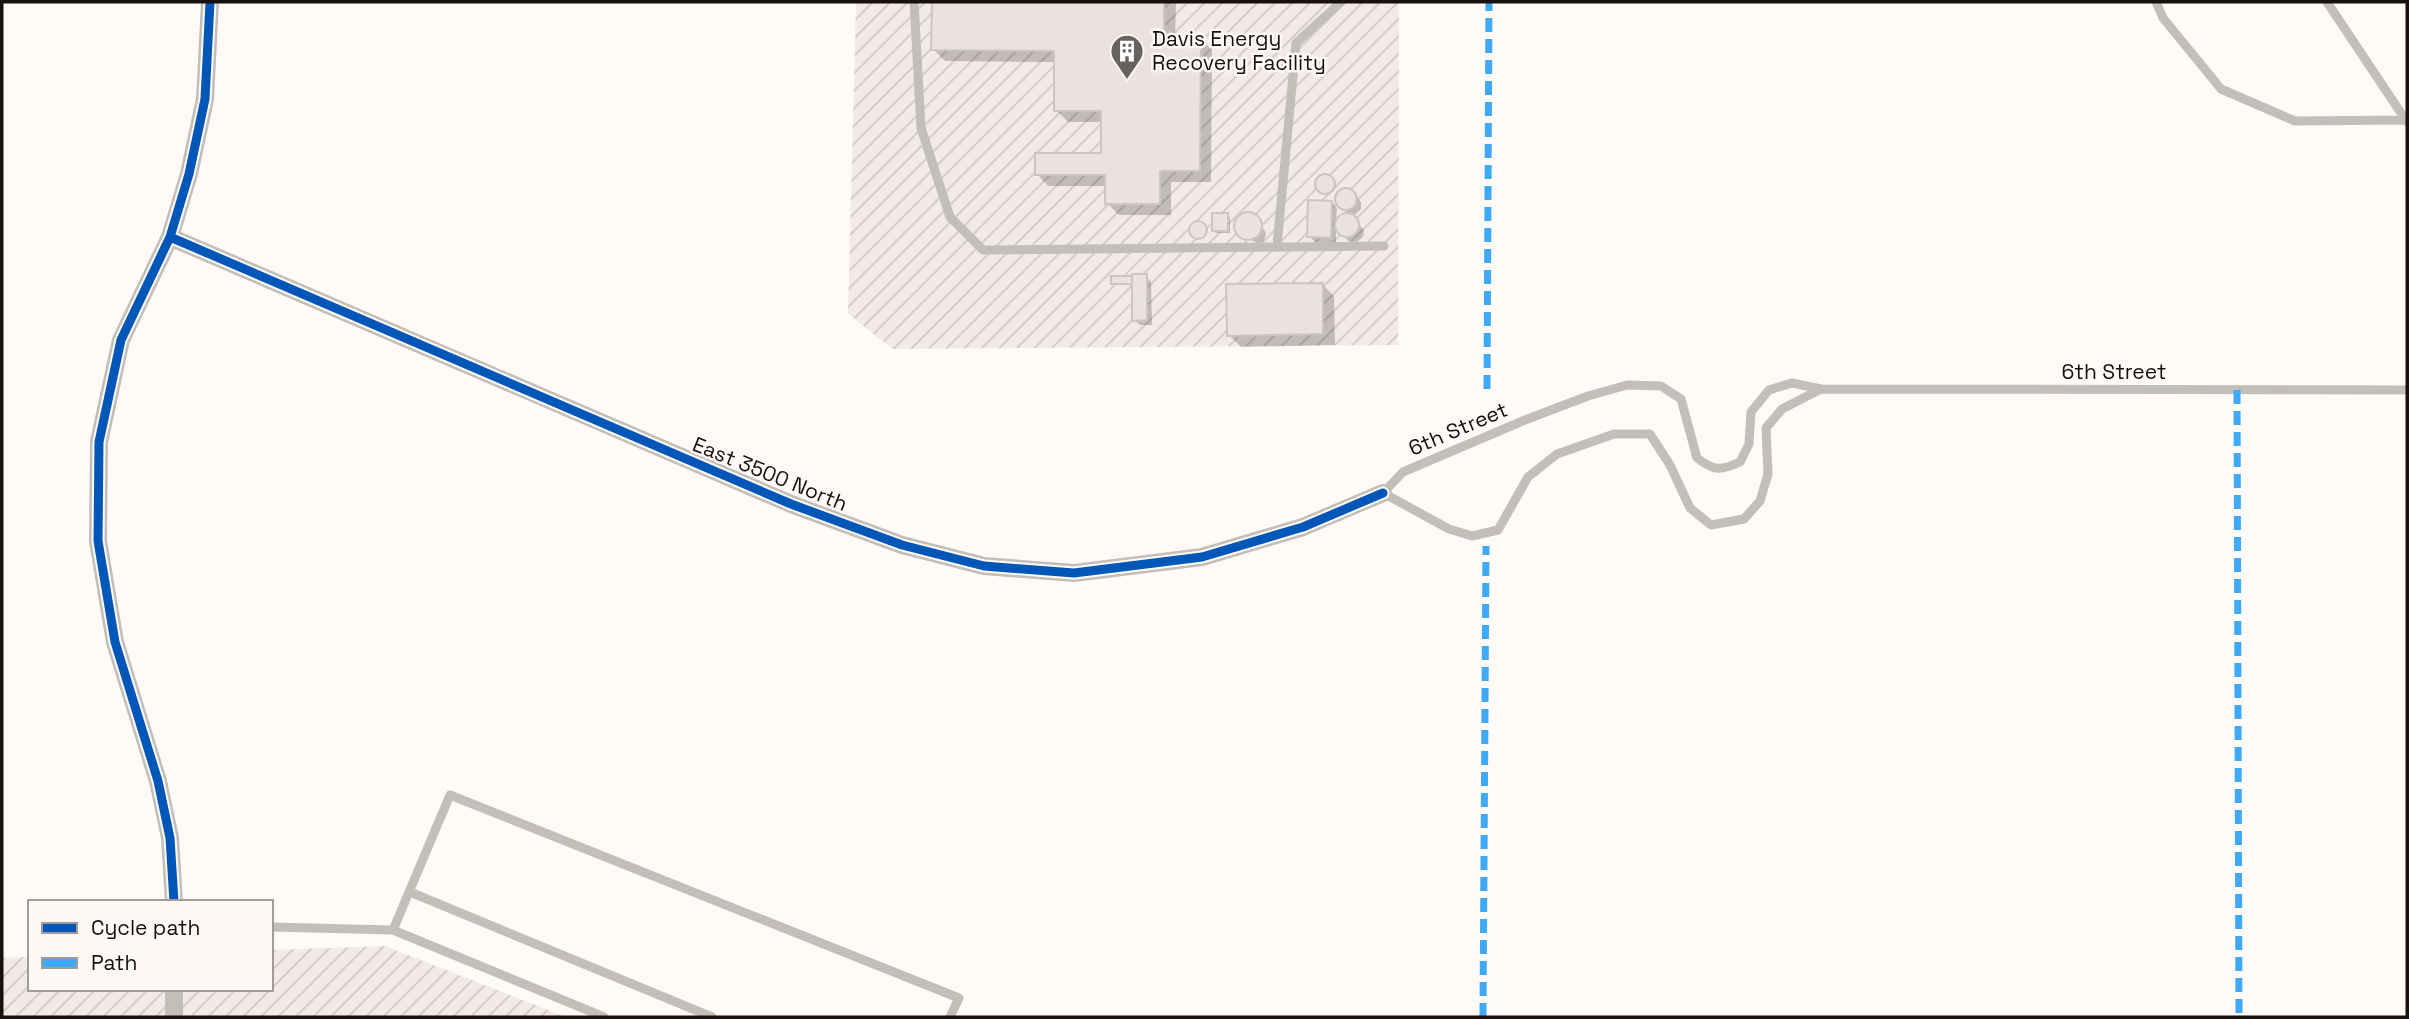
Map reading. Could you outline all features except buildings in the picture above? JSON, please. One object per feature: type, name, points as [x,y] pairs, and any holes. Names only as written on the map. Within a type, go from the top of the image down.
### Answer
[{"type":"street","points":[[174,900],[170,838],[158,781],[115,642],[98,541],[99,442],[121,340],[170,237],[190,174],[205,99],[210,2]]},
{"type":"street","name":"East 3500 North","points":[[170,237],[791,504],[902,545],[984,566],[1074,573],[1202,557],[1303,527],[1383,493]]},
{"type":"street","points":[[174,991],[174,1017]]},
{"type":"lane","points":[[914,2],[921,128],[950,217],[983,250],[1384,246]]},
{"type":"lane","points":[[1277,246],[1297,43],[1341,2]]},
{"type":"lane","points":[[2156,2],[2163,18],[2221,89],[2295,121],[2407,121]]},
{"type":"lane","points":[[2327,2],[2407,121]]},
{"type":"lane","name":"6th Street","points":[[1821,389],[1782,409],[1766,428],[1768,474],[1760,501],[1744,519],[1712,525],[1690,508],[1670,464],[1650,434],[1614,434],[1557,454],[1528,477],[1498,530],[1472,536],[1449,529],[1383,493],[1403,472],[1525,419],[1627,385],[1661,386],[1681,399],[1696,458],[1711,468],[1726,468],[1740,462],[1749,444],[1751,412],[1769,390],[1793,383],[1821,389],[2407,390]]},
{"type":"lane","points":[[393,930],[450,795],[959,998],[950,1017]]},
{"type":"lane","points":[[411,892],[712,1017]]},
{"type":"lane","points":[[273,927],[393,930],[604,1017]]},
{"type":"shaded area","points":[[856,2],[1399,2],[1398,345],[893,349],[848,314]]},
{"type":"shaded area","points":[[385,946],[566,1017],[2,1017],[2,958],[28,957],[28,991],[273,991],[273,950]]},
{"type":"marked path","points":[[1487,389],[1489,2]]},
{"type":"marked path","points":[[2237,390],[2239,1017]]},
{"type":"marked path","points":[[1483,1017],[1486,546]]},
{"type":"cycle path","points":[[174,900],[170,838],[158,781],[115,642],[98,541],[99,442],[121,340],[170,237],[189,174],[205,99],[210,2]]},
{"type":"cycle path","points":[[170,237],[791,504],[902,545],[984,566],[1074,573],[1202,557],[1303,527],[1383,493]]},
{"type":"place","name":"Davis Energy Recovery Facility","points":[[1127,81]]}]
